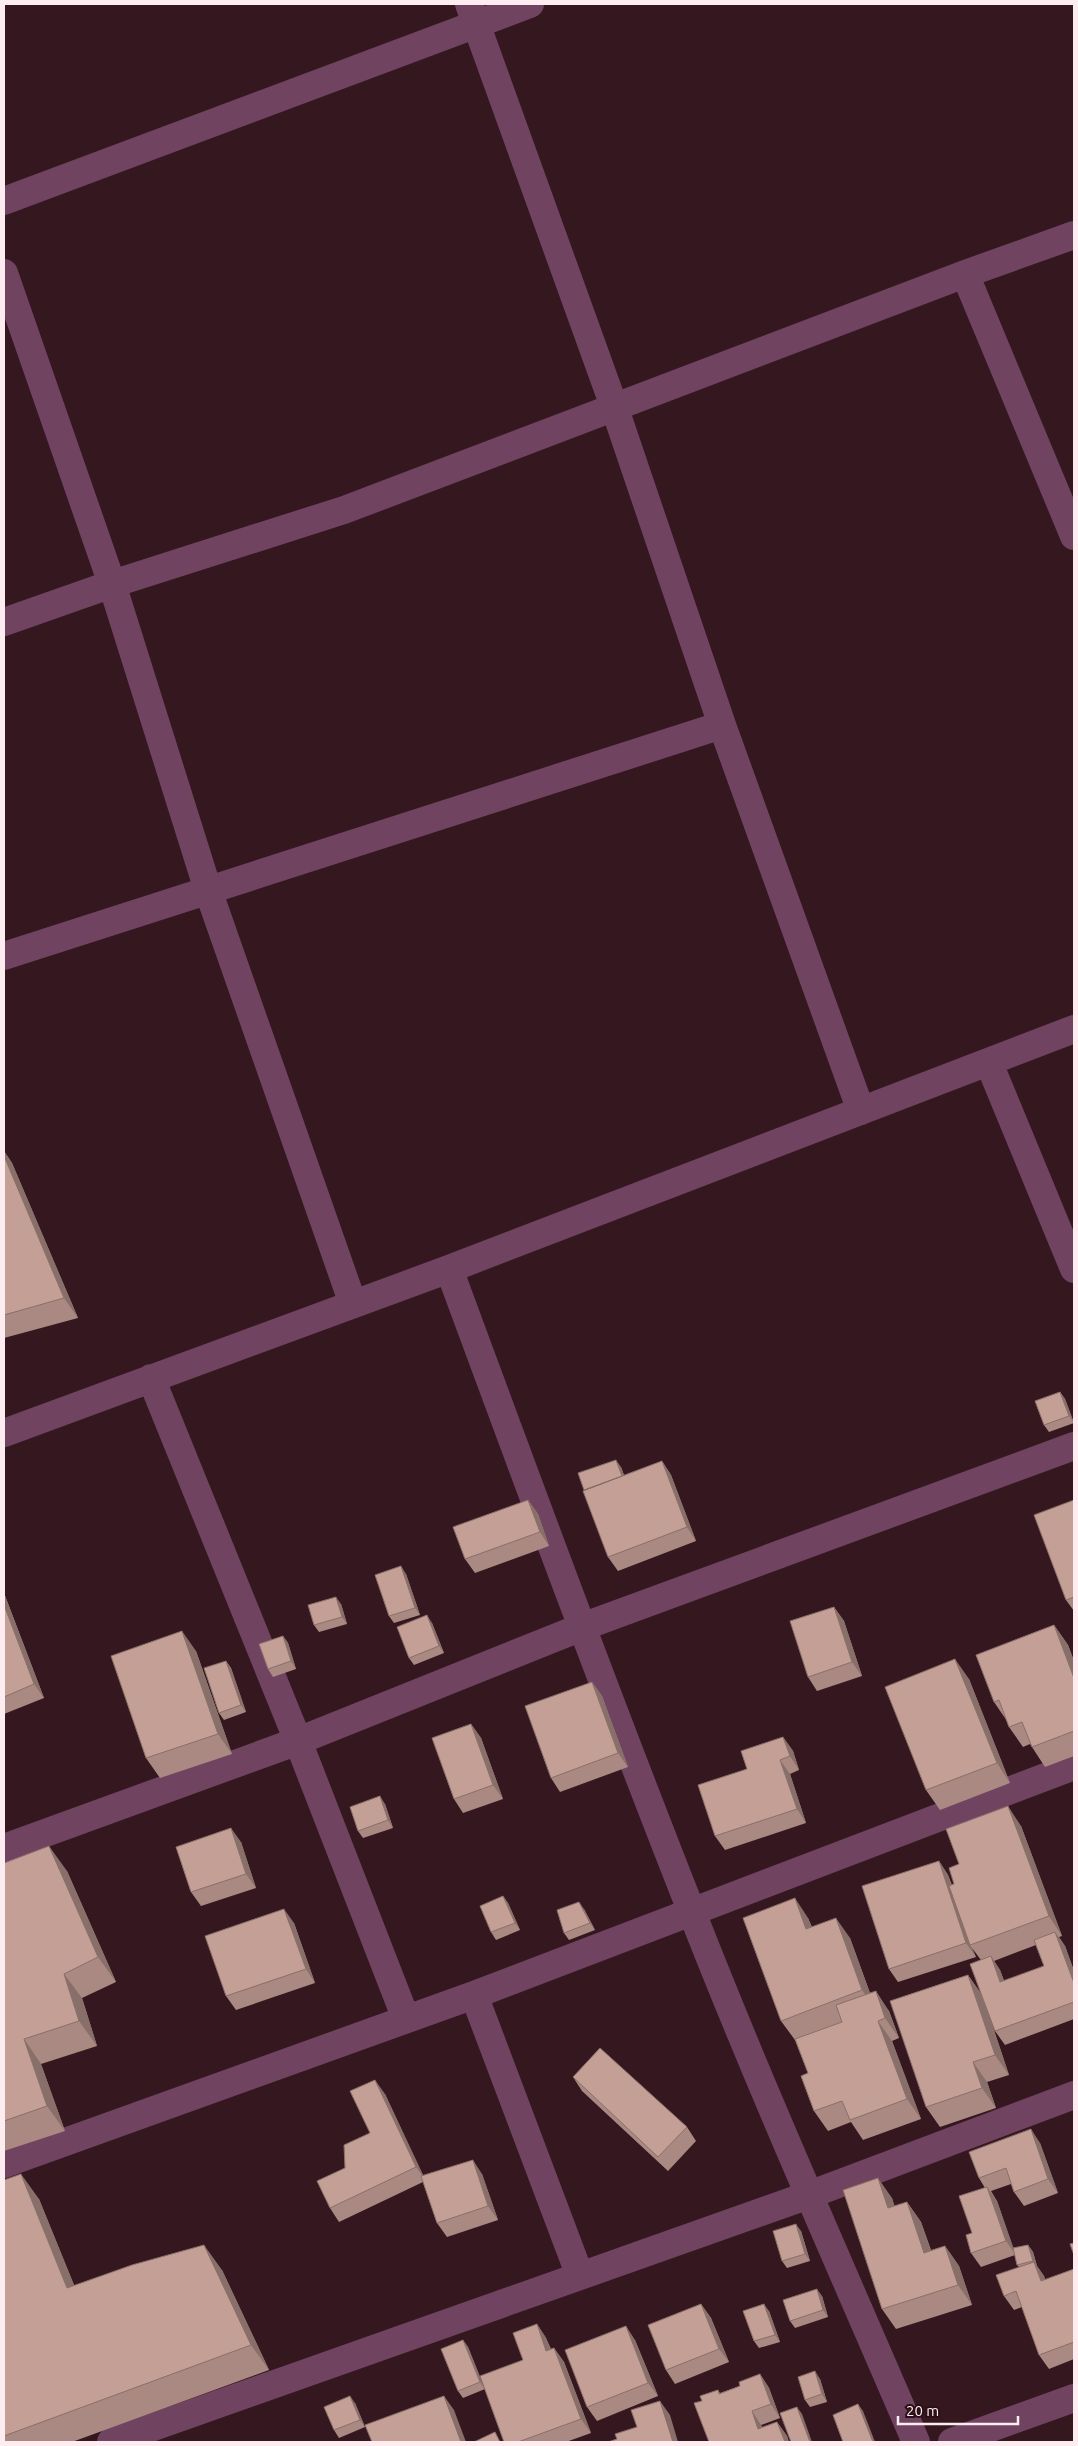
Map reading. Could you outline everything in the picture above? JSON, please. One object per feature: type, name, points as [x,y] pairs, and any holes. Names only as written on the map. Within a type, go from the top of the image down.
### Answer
[{"type":"street","points":[[4,201],[473,14],[530,4]]},
{"type":"street","points":[[473,14],[615,409],[722,725],[861,1111]]},
{"type":"street","points":[[4,622],[112,584],[344,510],[615,409],[964,274],[1074,235]]},
{"type":"street","points":[[4,272],[112,584],[208,890],[353,1304]]},
{"type":"street","points":[[964,274],[1074,536]]},
{"type":"street","points":[[4,956],[722,725]]},
{"type":"street","points":[[4,1434],[449,1269],[1074,1029]]},
{"type":"street","points":[[988,1062],[1074,1269]]},
{"type":"street","points":[[449,1269],[582,1627],[692,1913],[809,2195],[916,2442]]},
{"type":"street","points":[[151,1378],[298,1740],[406,2019]]},
{"type":"street","points":[[4,1848],[298,1740],[582,1627],[1074,1446]]},
{"type":"street","points":[[4,2164],[474,1995],[1074,1766]]},
{"type":"street","points":[[474,1995],[580,2276]]},
{"type":"street","points":[[111,2442],[149,2436],[580,2276],[809,2195],[1074,2095]]},
{"type":"street","points":[[952,2442],[1074,2398]]},
{"type":"building","points":[[4,1156],[64,1298],[4,1315]]},
{"type":"building","points":[[1060,1392],[1069,1416],[1044,1425],[1035,1401]]},
{"type":"building","points":[[616,1460],[622,1476],[584,1490],[578,1473]]},
{"type":"building","points":[[662,1461],[687,1527],[608,1557],[583,1491]]},
{"type":"building","points":[[528,1500],[540,1532],[465,1559],[453,1527]]},
{"type":"building","points":[[1074,1500],[1074,1597],[1066,1600],[1034,1515]]},
{"type":"building","points":[[401,1566],[415,1608],[389,1616],[375,1575]]},
{"type":"building","points":[[336,1597],[342,1617],[314,1625],[308,1605]]},
{"type":"building","points":[[4,1605],[34,1684],[4,1697]]},
{"type":"building","points":[[834,1607],[852,1662],[808,1677],[790,1621]]},
{"type":"building","points":[[427,1615],[439,1646],[409,1658],[397,1627]]},
{"type":"building","points":[[1054,1625],[1074,1678],[1074,1731],[1032,1747],[1022,1722],[1009,1727],[999,1700],[994,1702],[976,1655]]},
{"type":"building","points":[[182,1631],[218,1734],[146,1758],[111,1656]]},
{"type":"building","points":[[283,1636],[291,1661],[268,1669],[259,1644]]},
{"type":"building","points":[[955,1659],[997,1763],[926,1790],[885,1687]]},
{"type":"building","points":[[226,1661],[241,1705],[219,1713],[204,1668]]},
{"type":"building","points":[[592,1682],[618,1753],[551,1778],[525,1706]]},
{"type":"building","points":[[471,1724],[493,1785],[454,1799],[432,1738]]},
{"type":"building","points":[[783,1737],[790,1756],[780,1760],[797,1809],[715,1836],[698,1785],[747,1769],[741,1751]]},
{"type":"building","points":[[380,1796],[388,1820],[358,1831],[350,1807]]},
{"type":"building","points":[[1008,1806],[1049,1916],[970,1945],[949,1886],[954,1884],[949,1868],[959,1864],[946,1829]]},
{"type":"building","points":[[231,1828],[246,1874],[191,1892],[176,1847]]},
{"type":"building","points":[[49,1846],[98,1957],[64,1974],[79,2021],[24,2039],[47,2106],[4,2121],[4,1863]]},
{"type":"building","points":[[939,1861],[966,1943],[889,1969],[862,1886]]},
{"type":"building","points":[[503,1896],[515,1923],[491,1932],[480,1906]]},
{"type":"building","points":[[795,1898],[806,1929],[836,1918],[862,1990],[781,2021],[743,1918]]},
{"type":"building","points":[[579,1902],[590,1923],[564,1933],[557,1910]]},
{"type":"building","points":[[284,1909],[306,1969],[226,1996],[205,1936]]},
{"type":"building","points":[[1055,1932],[1074,1983],[1074,2002],[995,2031],[970,1964],[991,1956],[1000,1982],[1044,1966],[1034,1940]]},
{"type":"building","points":[[968,1975],[995,2055],[973,2062],[982,2088],[926,2107],[890,2001]]},
{"type":"building","points":[[876,1991],[885,2018],[878,2021],[907,2099],[850,2120],[842,2101],[814,2111],[801,2076],[808,2073],[795,2039],[842,2022],[836,2005]]},
{"type":"building","points":[[600,2048],[687,2127],[658,2157],[573,2077]]},
{"type":"building","points":[[375,2080],[416,2167],[330,2208],[317,2181],[345,2168],[344,2145],[370,2133],[350,2091]]},
{"type":"building","points":[[1031,2129],[1048,2179],[1014,2192],[1006,2168],[979,2178],[969,2152]]},
{"type":"building","points":[[473,2160],[488,2206],[437,2223],[421,2176]]},
{"type":"building","points":[[21,2174],[67,2288],[132,2265],[204,2245],[251,2345],[4,2436],[4,2180]]},
{"type":"building","points":[[878,2178],[888,2208],[907,2202],[924,2253],[945,2246],[958,2285],[882,2309],[843,2190]]},
{"type":"building","points":[[987,2187],[1006,2241],[971,2253],[966,2235],[972,2233],[959,2196]]},
{"type":"building","points":[[796,2224],[805,2254],[782,2261],[773,2231]]},
{"type":"building","points":[[1074,2243],[1074,2255],[1070,2244]]},
{"type":"building","points":[[1028,2245],[1033,2261],[1017,2265],[1013,2248]]},
{"type":"building","points":[[1034,2262],[1041,2281],[1074,2269],[1074,2342],[1039,2355],[1016,2291],[1004,2296],[996,2275]]},
{"type":"building","points":[[817,2289],[823,2310],[790,2321],[783,2300]]},
{"type":"building","points":[[701,2304],[719,2349],[666,2370],[648,2325]]},
{"type":"building","points":[[764,2304],[775,2335],[754,2341],[743,2311]]},
{"type":"building","points":[[537,2324],[546,2351],[554,2348],[581,2419],[518,2442],[504,2442],[480,2376],[523,2360],[513,2333]]},
{"type":"building","points":[[626,2326],[648,2383],[587,2407],[565,2350]]},
{"type":"building","points":[[463,2340],[480,2382],[458,2391],[441,2349]]},
{"type":"building","points":[[815,2371],[822,2394],[805,2400],[798,2377]]},
{"type":"building","points":[[760,2374],[771,2404],[752,2411],[758,2429],[777,2422],[785,2442],[709,2442],[694,2403],[702,2401],[700,2396],[718,2390],[719,2394],[740,2386],[739,2382]]},
{"type":"building","points":[[350,2396],[360,2420],[334,2430],[324,2407]]},
{"type":"building","points":[[444,2396],[461,2442],[372,2442],[365,2425]]},
{"type":"building","points":[[660,2401],[673,2442],[608,2442],[617,2439],[615,2434],[637,2427],[631,2410]]},
{"type":"building","points":[[858,2404],[873,2442],[843,2442],[833,2415]]},
{"type":"building","points":[[797,2407],[810,2442],[791,2442],[780,2413]]},
{"type":"building","points":[[495,2432],[500,2442],[474,2442]]}]
